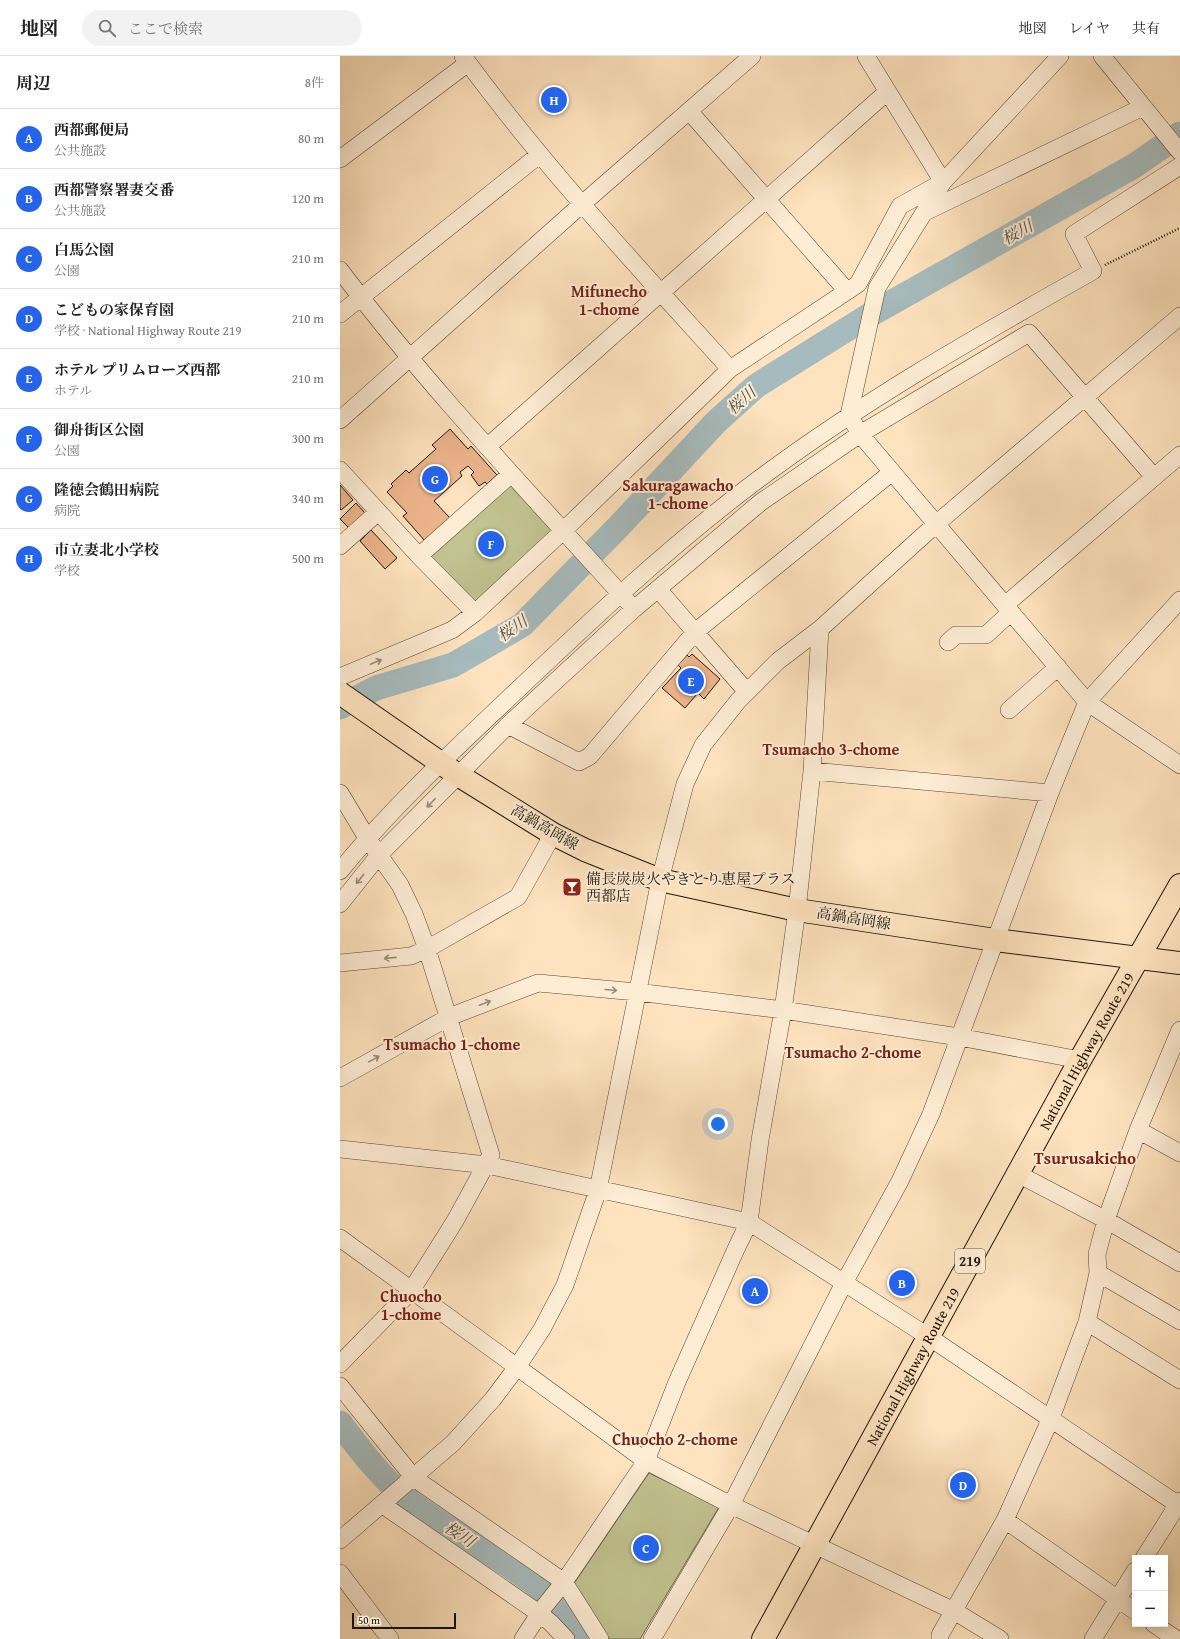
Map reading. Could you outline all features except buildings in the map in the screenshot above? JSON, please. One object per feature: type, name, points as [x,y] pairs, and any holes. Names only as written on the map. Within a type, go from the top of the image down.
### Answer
[{"type":"main road","name":"高鍋高岡線","points":[[340,693],[450,769],[553,834],[585,850],[660,880],[797,910],[995,940],[1138,959],[1180,963]]},
{"type":"main road","name":"National Highway Route 219","points":[[763,1639],[1080,1060],[1180,885]]},
{"type":"street","points":[[340,420],[581,205],[752,56]]},
{"type":"street","points":[[866,56],[943,182]]},
{"type":"street","points":[[1060,56],[943,182],[877,288],[849,415],[860,434],[1087,702],[1180,765]]},
{"type":"street","points":[[1102,56],[1180,152]]},
{"type":"street","points":[[340,159],[465,59],[581,205],[730,369]]},
{"type":"street","points":[[487,447],[887,92]]},
{"type":"street","points":[[924,212],[1143,107]]},
{"type":"street","points":[[689,111],[847,291]]},
{"type":"street","points":[[340,314],[540,155]]},
{"type":"street","points":[[340,904],[450,769],[620,593],[746,488],[849,415],[944,355],[1093,271],[1074,234],[1180,166]]},
{"type":"street","points":[[340,677],[452,630],[475,613],[564,530],[730,369],[858,284],[900,206],[943,182]]},
{"type":"street","points":[[340,270],[410,359],[510,475],[564,530],[634,609]]},
{"type":"street","points":[[340,1540],[412,1480],[453,1443],[493,1400],[517,1367],[542,1328],[565,1285],[598,1190],[660,880],[684,784],[703,745],[747,692],[778,661],[820,629],[936,524],[1180,316]]},
{"type":"street","points":[[340,871],[367,838],[450,769],[508,725],[634,609],[761,502],[860,434],[1029,333],[1154,477]]},
{"type":"street","points":[[948,642],[956,635],[986,635],[1008,608],[1180,455]]},
{"type":"street","points":[[340,470],[419,556],[475,613]]},
{"type":"street","points":[[508,725],[579,762],[590,756],[695,632],[892,472]]},
{"type":"street","points":[[419,556],[510,475]]},
{"type":"street","points":[[340,546],[378,512]]},
{"type":"street","points":[[658,589],[747,692]]},
{"type":"street","points":[[652,1639],[731,1505],[844,1283],[900,1182],[931,1114],[958,1037],[1050,793],[1087,702],[1180,600]]},
{"type":"street","points":[[523,1639],[562,1585],[646,1461],[677,1382],[736,1249],[750,1222],[760,1140],[783,1010],[797,910],[812,771],[820,629]]},
{"type":"street","points":[[1009,710],[1058,667]]},
{"type":"street","points":[[812,771],[1050,793]]},
{"type":"street","points":[[340,793],[367,838],[400,885],[414,914],[449,1017],[491,1155],[487,1165],[455,1221],[411,1291],[340,1364]]},
{"type":"street","points":[[340,963],[411,956],[427,949],[518,897],[553,834]]},
{"type":"street","points":[[340,1078],[449,1017],[538,983],[637,992],[783,1010],[958,1037],[1080,1060]]},
{"type":"street","points":[[940,1639],[1005,1520],[1051,1418],[1087,1322],[1098,1273],[1097,1254],[1106,1220],[1138,1130],[1178,1041]]},
{"type":"street","points":[[1138,1130],[1180,1153]]},
{"type":"street","points":[[340,1149],[487,1165],[750,1222],[928,1337],[1179,1504],[1146,1555]]},
{"type":"street","points":[[1018,1174],[1106,1220],[1180,1262]]},
{"type":"street","points":[[340,1238],[646,1461],[731,1505],[954,1611],[1000,1639]]},
{"type":"street","points":[[1098,1273],[1180,1321]]},
{"type":"street","points":[[1087,1322],[1180,1380]]},
{"type":"street","points":[[340,1386],[412,1480],[562,1585],[600,1639]]},
{"type":"street","points":[[385,1503],[542,1611],[566,1639]]},
{"type":"street","points":[[1005,1520],[1132,1609]]},
{"type":"street","points":[[340,1573],[390,1639]]},
{"type":"street","points":[[1093,1639],[1132,1576]]},
{"type":"street","points":[[1158,1627],[1176,1639]]},
{"type":"path","points":[[1093,271],[1180,228]]},
{"type":"green space","points":[[509,484],[553,531],[474,604],[430,556]]},
{"type":"green space","points":[[649,1473],[719,1507],[640,1639],[610,1639],[571,1588]]},
{"type":"waterway","name":"桜川","points":[[340,707],[376,688],[453,665],[522,625],[621,524],[716,422],[756,386],[873,313],[1134,166],[1180,134]]},
{"type":"waterway","name":"桜川","points":[[340,1423],[374,1466],[402,1495],[435,1520],[507,1564],[530,1580],[551,1597],[571,1617],[587,1639]]},
{"type":"place","name":"市立妻北小学校","points":[[554,100]]},
{"type":"place","name":"隆徳会鶴田病院","points":[[435,479]]},
{"type":"place","name":"御舟街区公園","points":[[491,544]]},
{"type":"place","name":"ホテル プリムローズ西都","points":[[691,681]]},
{"type":"place","name":"備長炭炭火やきとり恵屋プラス 西都店","points":[[572,887]]},
{"type":"place","name":"西都警察署妻交番","points":[[902,1283]]},
{"type":"place","name":"西都郵便局","points":[[755,1291]]},
{"type":"place","name":"こどもの家保育園","points":[[963,1485]]},
{"type":"place","name":"白馬公園","points":[[646,1548]]},
{"type":"district","name":"Mifunecho 1-chome","points":[[609,300]]},
{"type":"district","name":"Sakuragawacho 1-chome","points":[[678,494]]},
{"type":"district","name":"Tsumacho 3-chome","points":[[831,749]]},
{"type":"district","name":"Tsumacho 1-chome","points":[[452,1044]]},
{"type":"district","name":"Tsumacho 2-chome","points":[[853,1052]]},
{"type":"district","name":"Tsurusakicho","points":[[1085,1157]]},
{"type":"district","name":"Chuocho 1-chome","points":[[411,1305]]},
{"type":"district","name":"Chuocho 2-chome","points":[[675,1439]]}]
